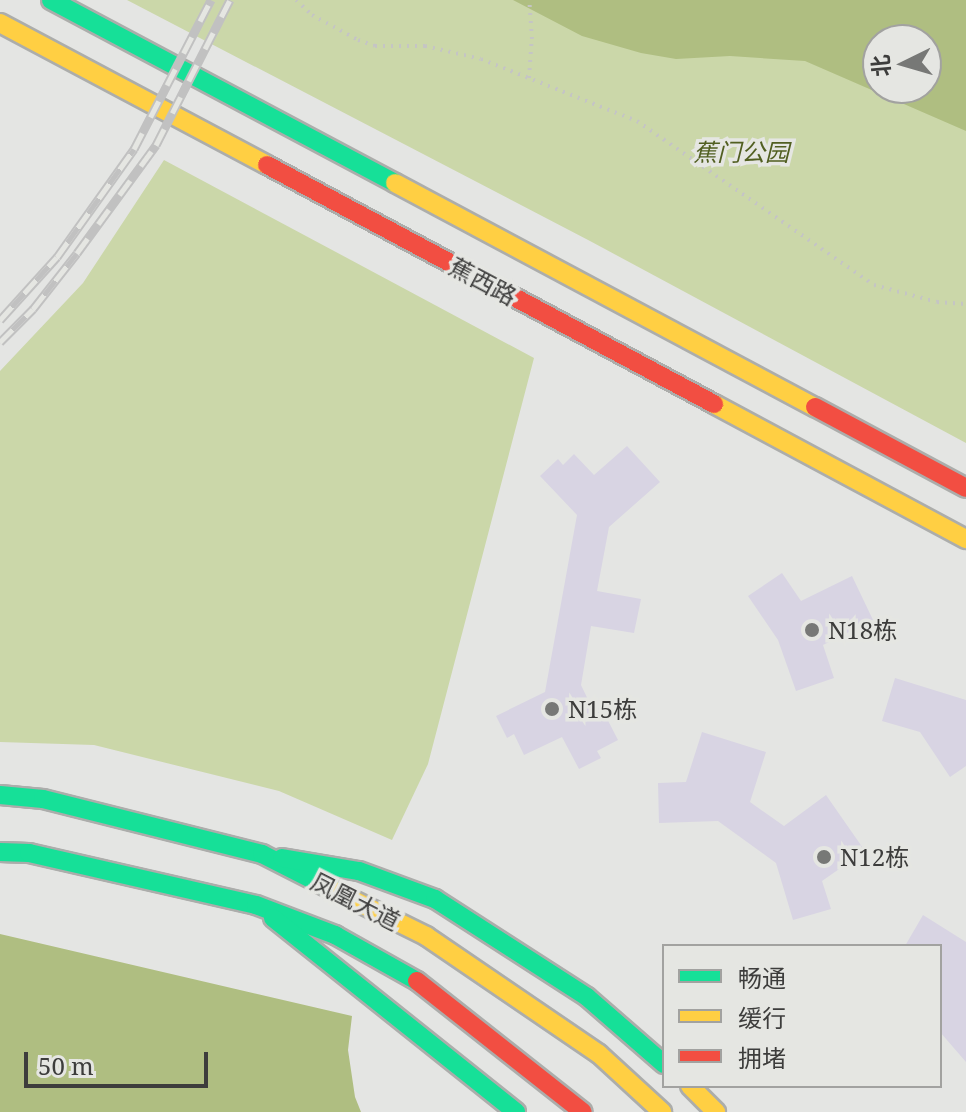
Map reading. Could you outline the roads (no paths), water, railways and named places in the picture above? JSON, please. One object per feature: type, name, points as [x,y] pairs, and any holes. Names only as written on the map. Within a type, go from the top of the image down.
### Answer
[{"type":"main road","name":"蕉西路","points":[[51,0],[966,488]]},
{"type":"main road","name":"蕉西路","points":[[0,23],[966,539]]},
{"type":"main road","name":"凤凰大道","points":[[0,795],[43,799],[262,854],[426,936],[599,1054],[662,1112]]},
{"type":"main road","name":"凤凰大道","points":[[0,852],[29,853],[256,905],[335,935],[414,979],[583,1112]]},
{"type":"main road","points":[[262,854],[359,871],[435,899],[587,997],[662,1062]]},
{"type":"main road","points":[[256,905],[516,1112]]},
{"type":"main road","points":[[692,1088],[716,1112]]},
{"type":"railway","points":[[0,320],[57,257],[134,149],[211,0]]},
{"type":"railway","points":[[0,342],[33,309],[156,145],[230,0]]},
{"type":"place","name":"N18栋","points":[[812,630]]},
{"type":"place","name":"N15栋","points":[[552,709]]},
{"type":"place","name":"N12栋","points":[[824,857]]},
{"type":"park label","name":"蕉门公园","points":[[741,152]]}]
